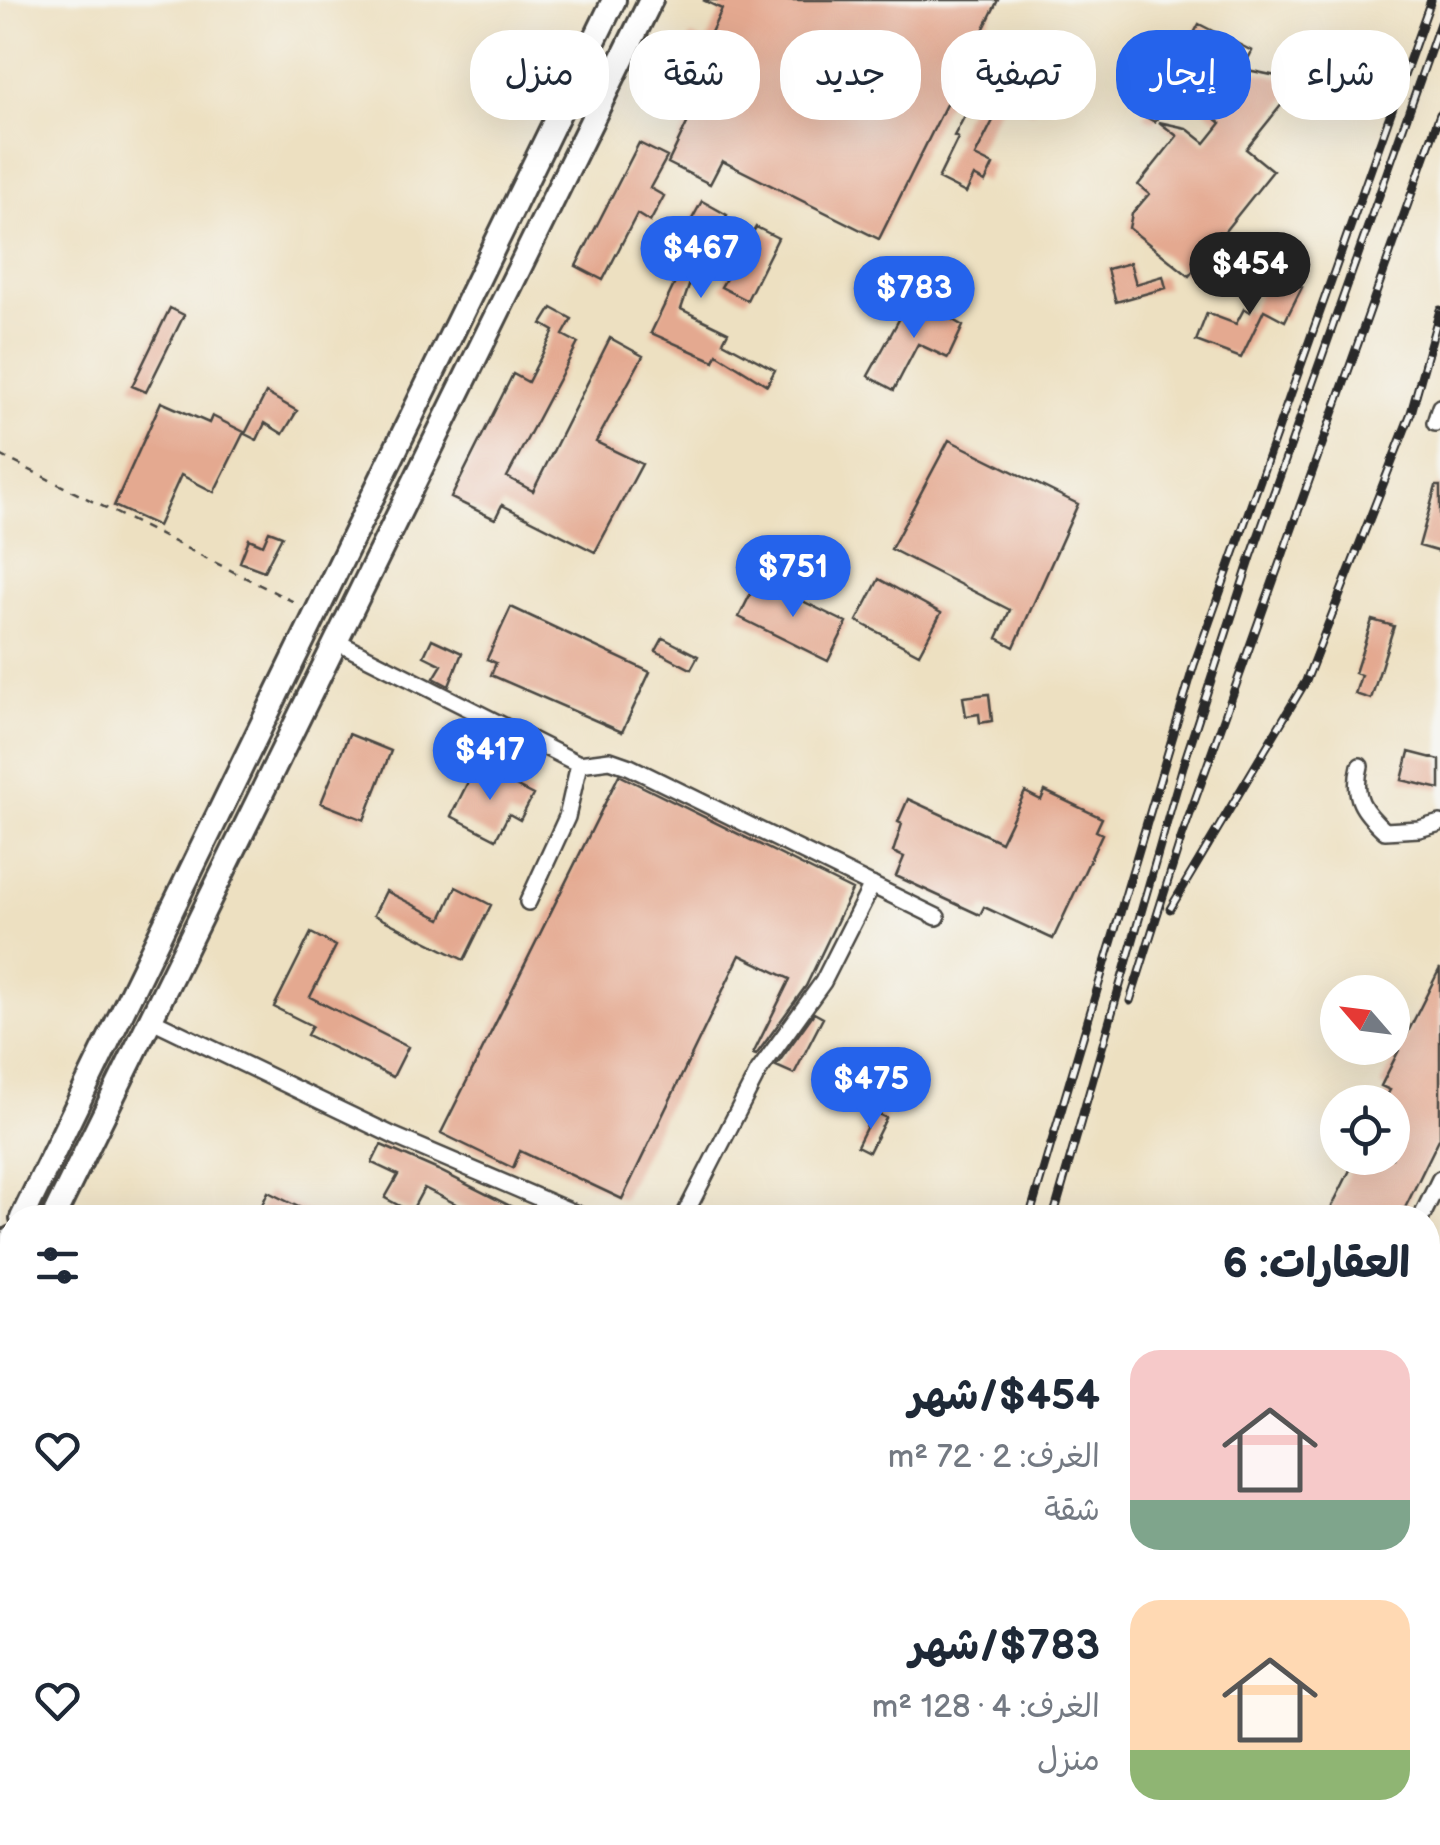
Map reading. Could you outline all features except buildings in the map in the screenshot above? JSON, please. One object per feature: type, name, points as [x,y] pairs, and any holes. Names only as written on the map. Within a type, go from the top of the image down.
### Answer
[{"type":"highway","points":[[28,1205],[614,0]]},
{"type":"highway","points":[[59,1205],[651,0]]},
{"type":"lane","points":[[335,641],[579,764],[610,760],[630,767],[937,916]]},
{"type":"lane","points":[[528,902],[567,817],[579,764]]},
{"type":"lane","points":[[1360,766],[1356,784],[1361,809],[1385,830],[1419,830],[1440,823]]},
{"type":"lane","points":[[690,1205],[758,1072],[823,982],[872,885]]},
{"type":"lane","points":[[150,1019],[394,1136],[556,1205]]},
{"type":"lane","points":[[1427,1205],[1440,1179]]},
{"type":"path","points":[[0,455],[318,614]]},
{"type":"railway","points":[[1033,1205],[1194,665],[1431,0]]},
{"type":"railway","points":[[1057,1205],[1183,766],[1251,557],[1440,23]]},
{"type":"railway","points":[[1130,1001],[1181,839],[1440,114]]},
{"type":"railway","points":[[1170,909],[1306,681],[1411,413],[1440,310]]}]
